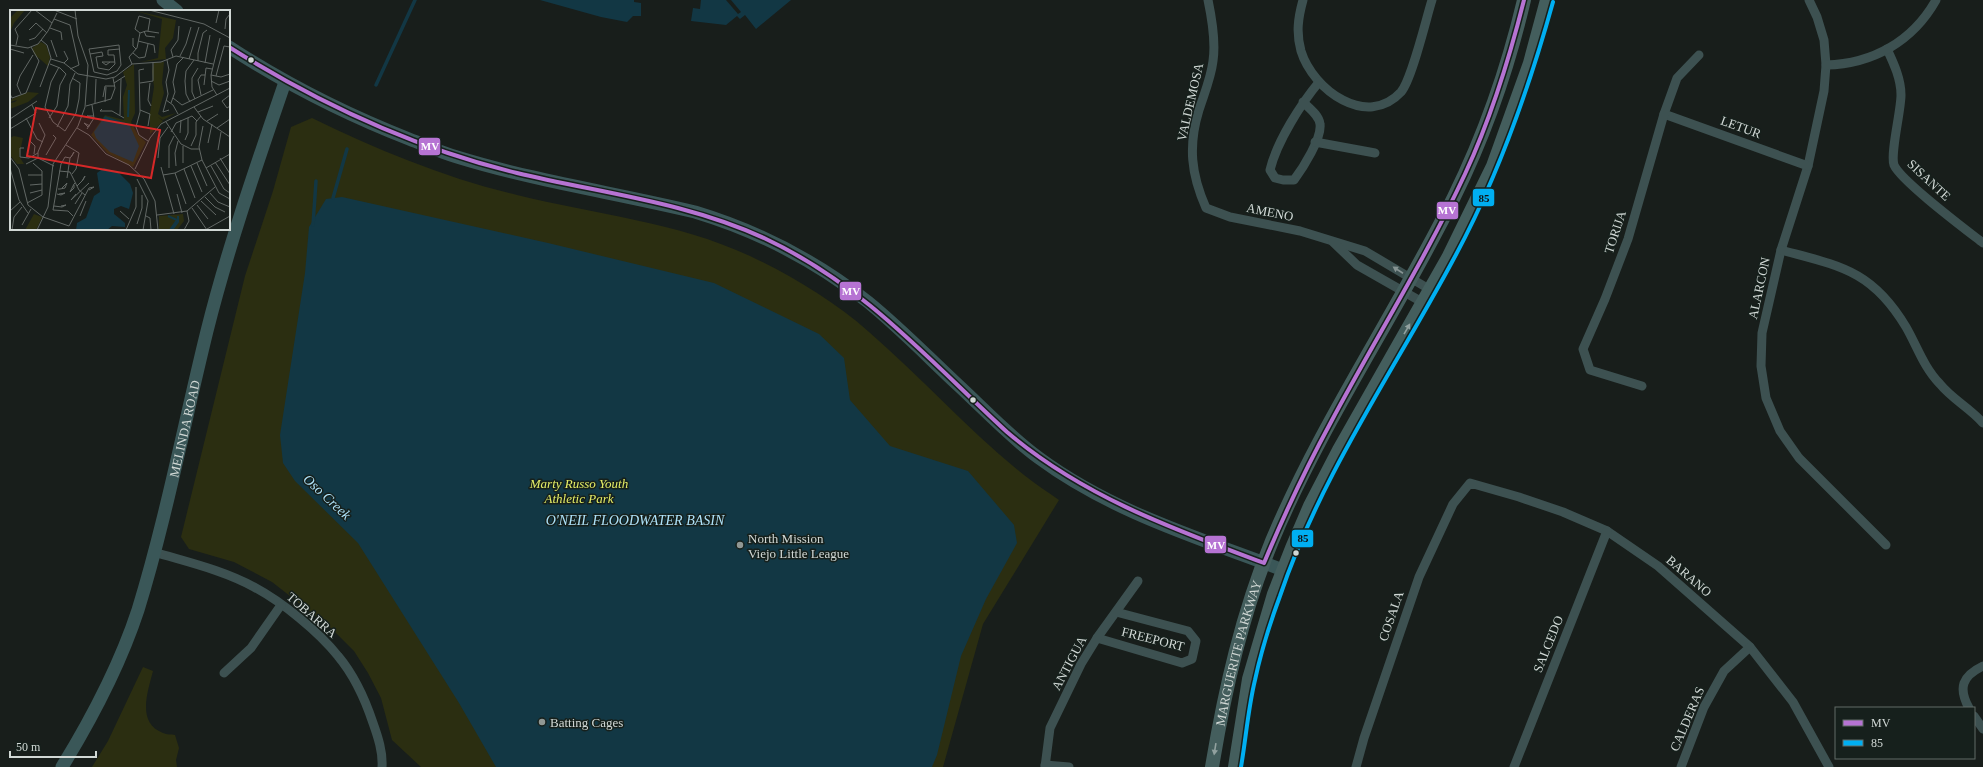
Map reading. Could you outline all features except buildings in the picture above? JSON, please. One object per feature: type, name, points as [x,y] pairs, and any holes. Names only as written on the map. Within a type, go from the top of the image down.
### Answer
[{"type":"main road","points":[[163,0],[176,10]]},
{"type":"main road","name":"MARGUERITE PARKWAY","points":[[1212,767],[1222,707],[1235,649],[1264,563],[1303,475],[1454,197],[1479,144],[1504,78],[1524,0]]},
{"type":"main road","name":"MARGUERITE PARKWAY","points":[[1235,767],[1249,679],[1274,594],[1283,570],[1310,506],[1339,450],[1454,246],[1493,166],[1530,63],[1547,0]]},
{"type":"main road","points":[[230,48],[285,82],[312,96],[382,128],[455,156],[531,177],[695,212],[721,220],[765,238],[827,273],[868,303],[1024,446],[1054,468],[1116,505],[1283,570]]},
{"type":"main road","name":"MELINDA ROAD","points":[[62,767],[81,736],[111,677],[137,612],[154,552],[208,329],[252,178],[285,82]]},
{"type":"street","name":"VALDEMOSA","points":[[1206,208],[1196,187],[1192,162],[1194,133],[1199,110],[1208,88],[1213,59],[1213,37],[1208,0]]},
{"type":"street","points":[[1303,0],[1298,19],[1298,35],[1301,52],[1319,82],[1332,95],[1364,108],[1390,102],[1402,91],[1410,74],[1432,0]]},
{"type":"street","name":"ALARCON","points":[[1809,0],[1817,17],[1824,40],[1826,66],[1824,91],[1808,166],[1780,250],[1762,333],[1762,366],[1766,398],[1780,431],[1798,458],[1886,545]]},
{"type":"street","points":[[1826,66],[1857,62],[1887,49],[1910,35],[1927,16],[1936,0]]},
{"type":"street","name":"SISANTE","points":[[1887,49],[1901,86],[1899,118],[1893,151],[1894,165],[1907,180],[1983,243]]},
{"type":"street","name":"TORIJA","points":[[1642,386],[1590,370],[1582,349],[1591,333],[1628,239],[1664,114],[1677,78],[1700,55]]},
{"type":"street","points":[[1303,102],[1316,116],[1320,123],[1320,133],[1294,180],[1275,178],[1270,170],[1273,158],[1303,102],[1319,82]]},
{"type":"street","name":"LETUR","points":[[1664,114],[1808,166]]},
{"type":"street","points":[[1315,142],[1375,153]]},
{"type":"street","name":"AMENO","points":[[1206,208],[1230,217],[1300,231],[1365,251],[1386,262],[1407,284],[1426,295]]},
{"type":"street","name":"AMENO","points":[[1331,240],[1357,265],[1407,284],[1426,295]]},
{"type":"street","points":[[1780,250],[1853,272],[1875,287],[1892,304],[1926,366],[1939,384],[1983,423]]},
{"type":"street","points":[[1357,265],[1365,251]]},
{"type":"street","name":"BARANO","points":[[1470,483],[1541,505],[1607,531],[1658,566],[1750,647],[1793,702],[1830,767]]},
{"type":"street","name":"COSALA","points":[[1356,767],[1364,738],[1419,577],[1453,504],[1470,483]]},
{"type":"street","name":"SALCEDO","points":[[1514,767],[1607,531]]},
{"type":"street","name":"TOBARRA","points":[[154,552],[223,574],[254,587],[281,605],[312,629],[338,656],[366,700],[379,738],[382,767]]},
{"type":"street","name":"ANTIGUA","points":[[1044,766],[1050,728],[1081,664],[1097,638],[1138,581]]},
{"type":"street","points":[[224,673],[251,648],[281,605]]},
{"type":"street","name":"FREEPORT","points":[[1097,638],[1182,663],[1192,659],[1196,641],[1188,632],[1116,612]]},
{"type":"street","name":"CALDERAS","points":[[1681,767],[1704,706],[1724,671],[1750,647]]},
{"type":"street","points":[[1968,707],[1963,697],[1965,679],[1973,671],[1983,666]]},
{"type":"street","points":[[1975,717],[1983,729]]},
{"type":"street","points":[[1044,766],[1069,767]]},
{"type":"green space","name":"O'NEIL FLOODWATER BASIN","points":[[312,118],[387,152],[438,172],[517,195],[635,220],[694,235],[722,244],[766,264],[812,290],[856,321],[889,350],[984,441],[1028,478],[1059,500],[983,624],[943,767],[421,767],[392,740],[381,698],[368,673],[354,651],[331,628],[272,582],[234,562],[189,549],[181,537],[245,276],[273,191],[291,127]]},
{"type":"green space","points":[[143,667],[153,671],[146,706],[149,722],[164,734],[175,735],[179,748],[176,760],[177,767],[92,767],[108,741]]},
{"type":"water","points":[[540,0],[634,0],[634,2],[641,3],[641,16],[633,16],[627,22],[601,17]]},
{"type":"water","points":[[701,0],[791,0],[756,29],[745,15],[740,19],[737,16],[726,25],[691,21],[693,8],[700,9]]},
{"type":"water","name":"O'NEIL FLOODWATER BASIN","points":[[342,197],[548,243],[714,283],[819,334],[844,358],[850,400],[890,446],[968,471],[1014,525],[1017,543],[986,599],[961,656],[937,755],[932,767],[496,767],[459,703],[358,543],[295,481],[283,463],[280,435],[305,273],[309,227],[326,199]]},
{"type":"pier","points":[[726,0],[731,0],[741,12],[738,14]]},
{"type":"waterway","points":[[376,85],[415,0]]},
{"type":"waterway","points":[[333,198],[347,149]]},
{"type":"waterway","name":"Oso Creek","points":[[313,225],[316,181]]},
{"type":"transit line","name":"MV","points":[[230,48],[297,87],[332,105],[368,122],[441,151],[517,173],[674,207],[736,226],[766,239],[834,278],[865,301],[922,351],[1007,432],[1036,455],[1066,475],[1097,493],[1130,509],[1196,537],[1264,563],[1279,527],[1322,439],[1400,299],[1450,206],[1465,174],[1483,132],[1499,88],[1524,0]]},
{"type":"transit line","name":"85","points":[[1241,767],[1251,702],[1260,659],[1296,552],[1336,467],[1452,262],[1483,199],[1522,102],[1553,2]]},
{"type":"place","name":"North Mission Viejo Little League","points":[[740,545]]},
{"type":"place","name":"Batting Cages","points":[[542,722]]},
{"type":"park label","name":"Marty Russo Youth Athletic Park","points":[[579,490]]}]
